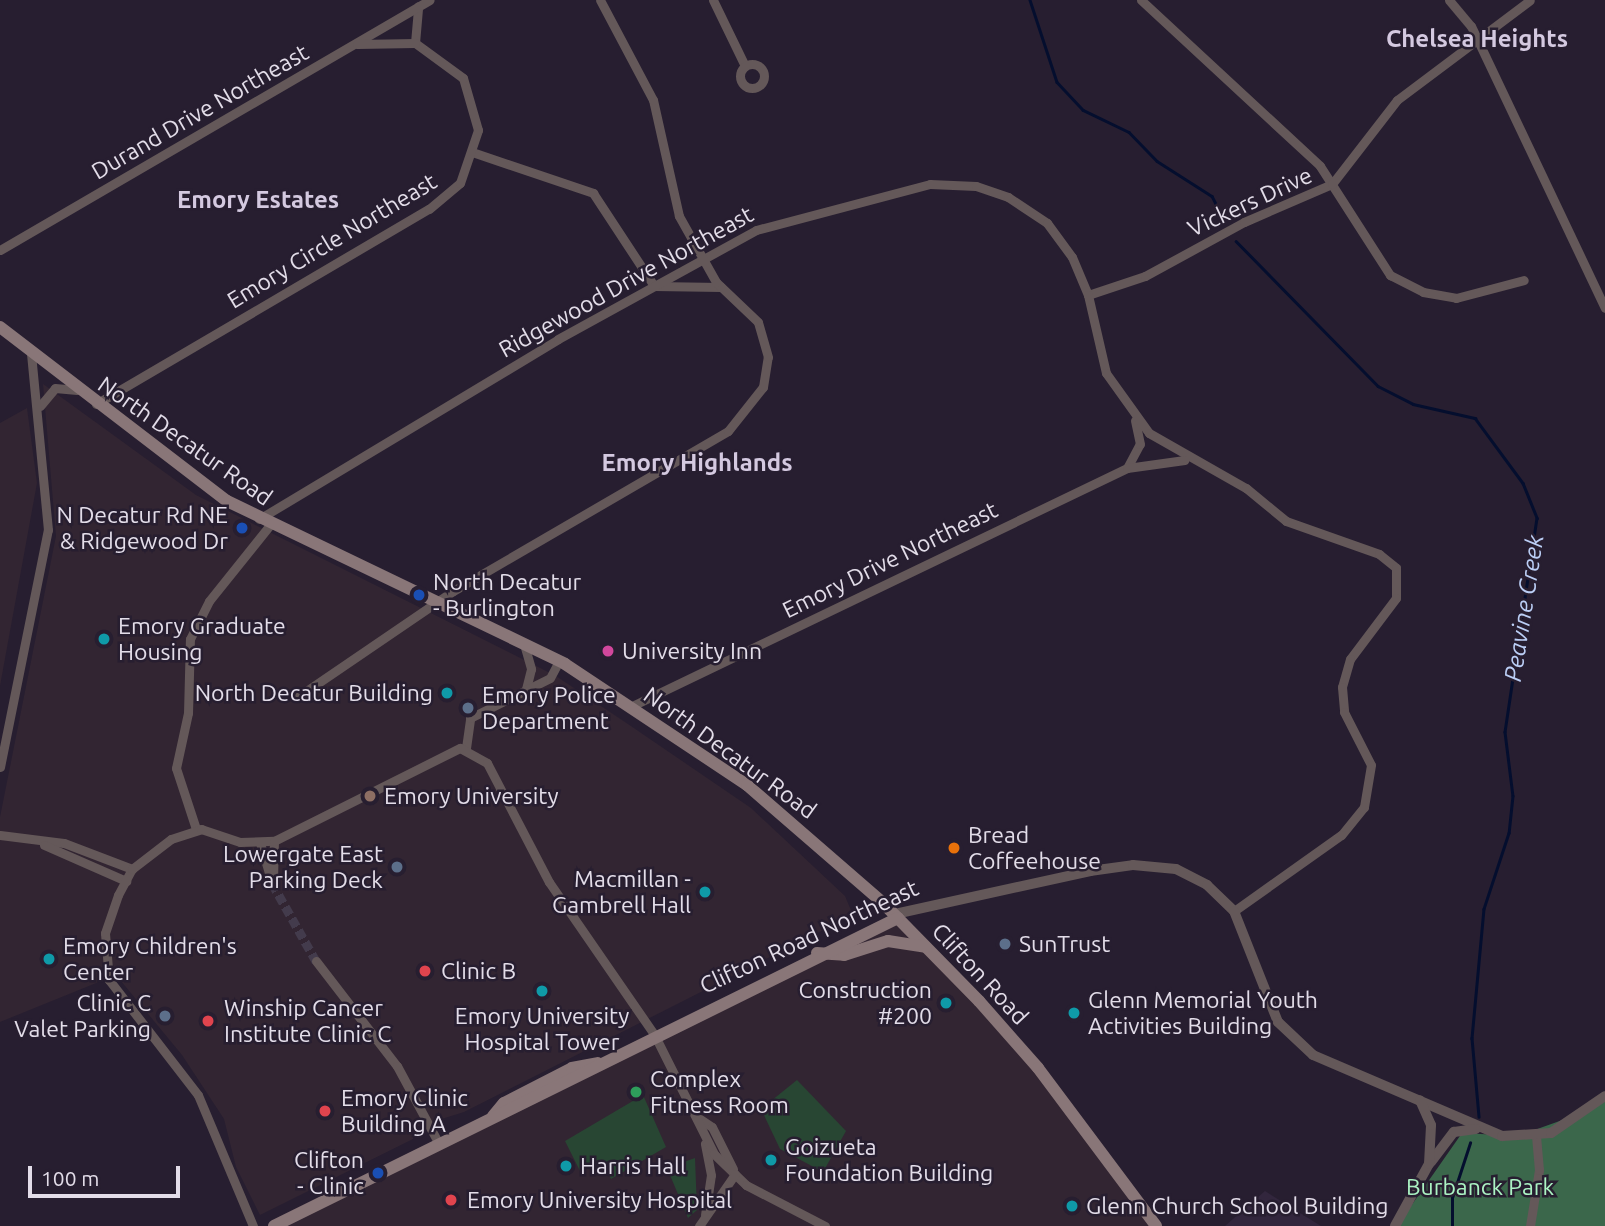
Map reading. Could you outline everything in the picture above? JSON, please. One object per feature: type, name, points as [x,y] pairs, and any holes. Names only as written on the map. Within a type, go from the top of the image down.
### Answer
[{"type":"main road","name":"North Decatur Road","points":[[0,327],[77,390],[264,523],[523,643],[559,661],[632,706],[757,793],[895,914],[967,989]]},
{"type":"main road","points":[[778,972],[895,914]]},
{"type":"main road","name":"Clifton Road Northeast","points":[[661,1031],[876,924]]},
{"type":"main road","points":[[817,953],[844,956],[888,941],[926,947]]},
{"type":"main road","name":"Clifton Road","points":[[967,989],[1064,1101],[1156,1226]]},
{"type":"main road","points":[[274,1226],[493,1116],[504,1102],[572,1068],[600,1063],[661,1031]]},
{"type":"street","name":"Durand Drive Northeast","points":[[0,250],[429,0]]},
{"type":"street","points":[[299,696],[435,603],[743,418],[763,387],[766,346],[753,314],[723,288],[703,258],[677,208],[653,100],[600,0]]},
{"type":"street","points":[[713,0],[745,66]]},
{"type":"street","points":[[1141,0],[1293,138],[1332,184],[1374,256],[1411,288],[1456,298],[1524,281]]},
{"type":"street","points":[[1450,0],[1476,37],[1605,308]]},
{"type":"street","name":"Vickers Drive","points":[[1088,295],[1145,276],[1244,222],[1332,184],[1397,100],[1476,37],[1530,0]]},
{"type":"street","points":[[415,43],[418,6]]},
{"type":"street","name":"Emory Circle Northeast","points":[[96,404],[439,203],[460,183],[475,153],[478,121],[467,86],[446,60],[415,43],[357,44]]},
{"type":"street","points":[[475,153],[593,193],[654,286],[723,288]]},
{"type":"street","name":"Ridgewood Drive Northeast","points":[[196,829],[176,768],[188,705],[190,639],[209,600],[264,523],[703,258],[788,218],[918,186],[975,186],[1008,197],[1047,223],[1072,257],[1088,295],[1101,360],[1135,419],[1166,447],[1246,488],[1298,528],[1379,554],[1396,568],[1399,585],[1392,606],[1343,678],[1344,712],[1371,765],[1364,807],[1341,835],[1234,911]]},
{"type":"street","points":[[0,767],[47,548],[40,407],[31,355]]},
{"type":"street","points":[[40,407],[55,388],[77,390]]},
{"type":"street","points":[[1127,468],[1140,444],[1135,419]]},
{"type":"street","name":"Emory Drive Northeast","points":[[632,706],[1127,468],[1166,459],[1200,464]]},
{"type":"street","points":[[523,643],[531,669],[526,689]]},
{"type":"street","points":[[466,748],[470,718],[550,678],[559,661]]},
{"type":"street","points":[[253,1226],[198,1096],[109,980],[106,925],[132,869],[163,844],[196,829],[260,843],[274,841],[466,748]]},
{"type":"street","points":[[466,748],[487,763],[549,882],[661,1031],[700,1119],[711,1175],[705,1215]]},
{"type":"street","points":[[0,835],[64,844],[132,869]]},
{"type":"street","points":[[34,840],[126,881]]},
{"type":"street","points":[[260,843],[272,883],[274,841]]},
{"type":"street","name":"Clifton Road Northeast","points":[[895,914],[941,899],[1146,865],[1192,876],[1234,911],[1273,1011],[1295,1043],[1479,1129],[1536,1136],[1562,1127],[1605,1096]]},
{"type":"street","points":[[316,961],[397,1066],[438,1142]]},
{"type":"street","points":[[1420,1100],[1431,1125],[1429,1164]]},
{"type":"street","points":[[700,1119],[712,1127],[735,1174]]},
{"type":"street","points":[[1395,1226],[1429,1164],[1454,1132],[1479,1129]]},
{"type":"street","points":[[702,1132],[735,1174],[825,1226]]},
{"type":"street","points":[[1530,1226],[1539,1170],[1536,1136]]},
{"type":"street","points":[[699,1226],[735,1174]]},
{"type":"shaded area","name":"Emory University","points":[[43,384],[196,495],[556,676],[751,808],[845,896],[853,915],[464,1112],[413,1128],[413,1139],[260,1215],[236,1167],[224,1119],[182,1055],[116,975],[0,1022],[0,817],[56,536]]},
{"type":"shaded area","points":[[27,408],[37,483],[0,686],[0,423]]},
{"type":"shaded area","points":[[895,914],[979,1001],[1156,1226],[274,1226]]},
{"type":"shaded area","points":[[1265,1191],[1321,1226],[1225,1226]]},
{"type":"green space","points":[[797,1080],[846,1131],[823,1172],[780,1149],[761,1109]]},
{"type":"green space","name":"Burbanck Park","points":[[1605,1094],[1605,1226],[1397,1226],[1462,1133],[1518,1136],[1568,1118]]},
{"type":"green space","points":[[643,1095],[666,1147],[611,1179],[602,1161],[580,1171],[565,1141]]},
{"type":"green space","points":[[695,1158],[697,1210],[688,1218],[667,1168]]},
{"type":"waterway","name":"Peavine Creek","points":[[1030,0],[1057,82],[1083,110],[1129,132],[1157,161],[1212,196],[1224,220]]},
{"type":"waterway","name":"Peavine Creek","points":[[1236,241],[1378,386],[1413,404],[1475,418],[1523,483],[1537,518],[1505,732],[1513,796],[1509,833],[1484,909],[1472,1038],[1479,1117]]},
{"type":"waterway","name":"Peavine Creek","points":[[1452,1226],[1452,1198],[1470,1143]]},
{"type":"tunnel","points":[[272,883],[316,961]]},
{"type":"place","name":"N Decatur Rd NE & Ridgewood Dr","points":[[242,528]]},
{"type":"place","name":"North Decatur - Burlington","points":[[419,595]]},
{"type":"place","name":"Emory Graduate Housing","points":[[104,639]]},
{"type":"place","name":"University Inn","points":[[608,651]]},
{"type":"place","name":"North Decatur Building","points":[[447,693]]},
{"type":"place","name":"Emory Police Department","points":[[468,708]]},
{"type":"place","name":"Emory University","points":[[370,796]]},
{"type":"place","name":"Bread Coffeehouse","points":[[954,848]]},
{"type":"place","name":"Lowergate East Parking Deck","points":[[397,867]]},
{"type":"place","name":"Macmillan - Gambrell Hall","points":[[705,892]]},
{"type":"place","name":"SunTrust","points":[[1005,944]]},
{"type":"place","name":"Emory Children's Center","points":[[49,959]]},
{"type":"place","name":"Clinic B","points":[[425,971]]},
{"type":"place","name":"Emory University Hospital Tower","points":[[542,991]]},
{"type":"place","name":"Construction #200","points":[[946,1003]]},
{"type":"place","name":"Glenn Memorial Youth Activities Building","points":[[1074,1013]]},
{"type":"place","name":"Clinic C Valet Parking","points":[[165,1016]]},
{"type":"place","name":"Winship Cancer Institute Clinic C","points":[[208,1021]]},
{"type":"place","name":"Complex Fitness Room","points":[[636,1092]]},
{"type":"place","name":"Emory Clinic Building A","points":[[325,1111]]},
{"type":"place","name":"Goizueta Foundation Building","points":[[771,1160]]},
{"type":"place","name":"Harris Hall","points":[[566,1166]]},
{"type":"place","name":"Clifton - Clinic","points":[[378,1173]]},
{"type":"place","name":"Emory University Hospital","points":[[451,1200]]},
{"type":"place","name":"Glenn Church School Building","points":[[1072,1206]]},
{"type":"district","name":"Chelsea Heights","points":[[1477,39]]},
{"type":"district","name":"Emory Estates","points":[[258,200]]},
{"type":"district","name":"Emory Highlands","points":[[697,463]]}]
